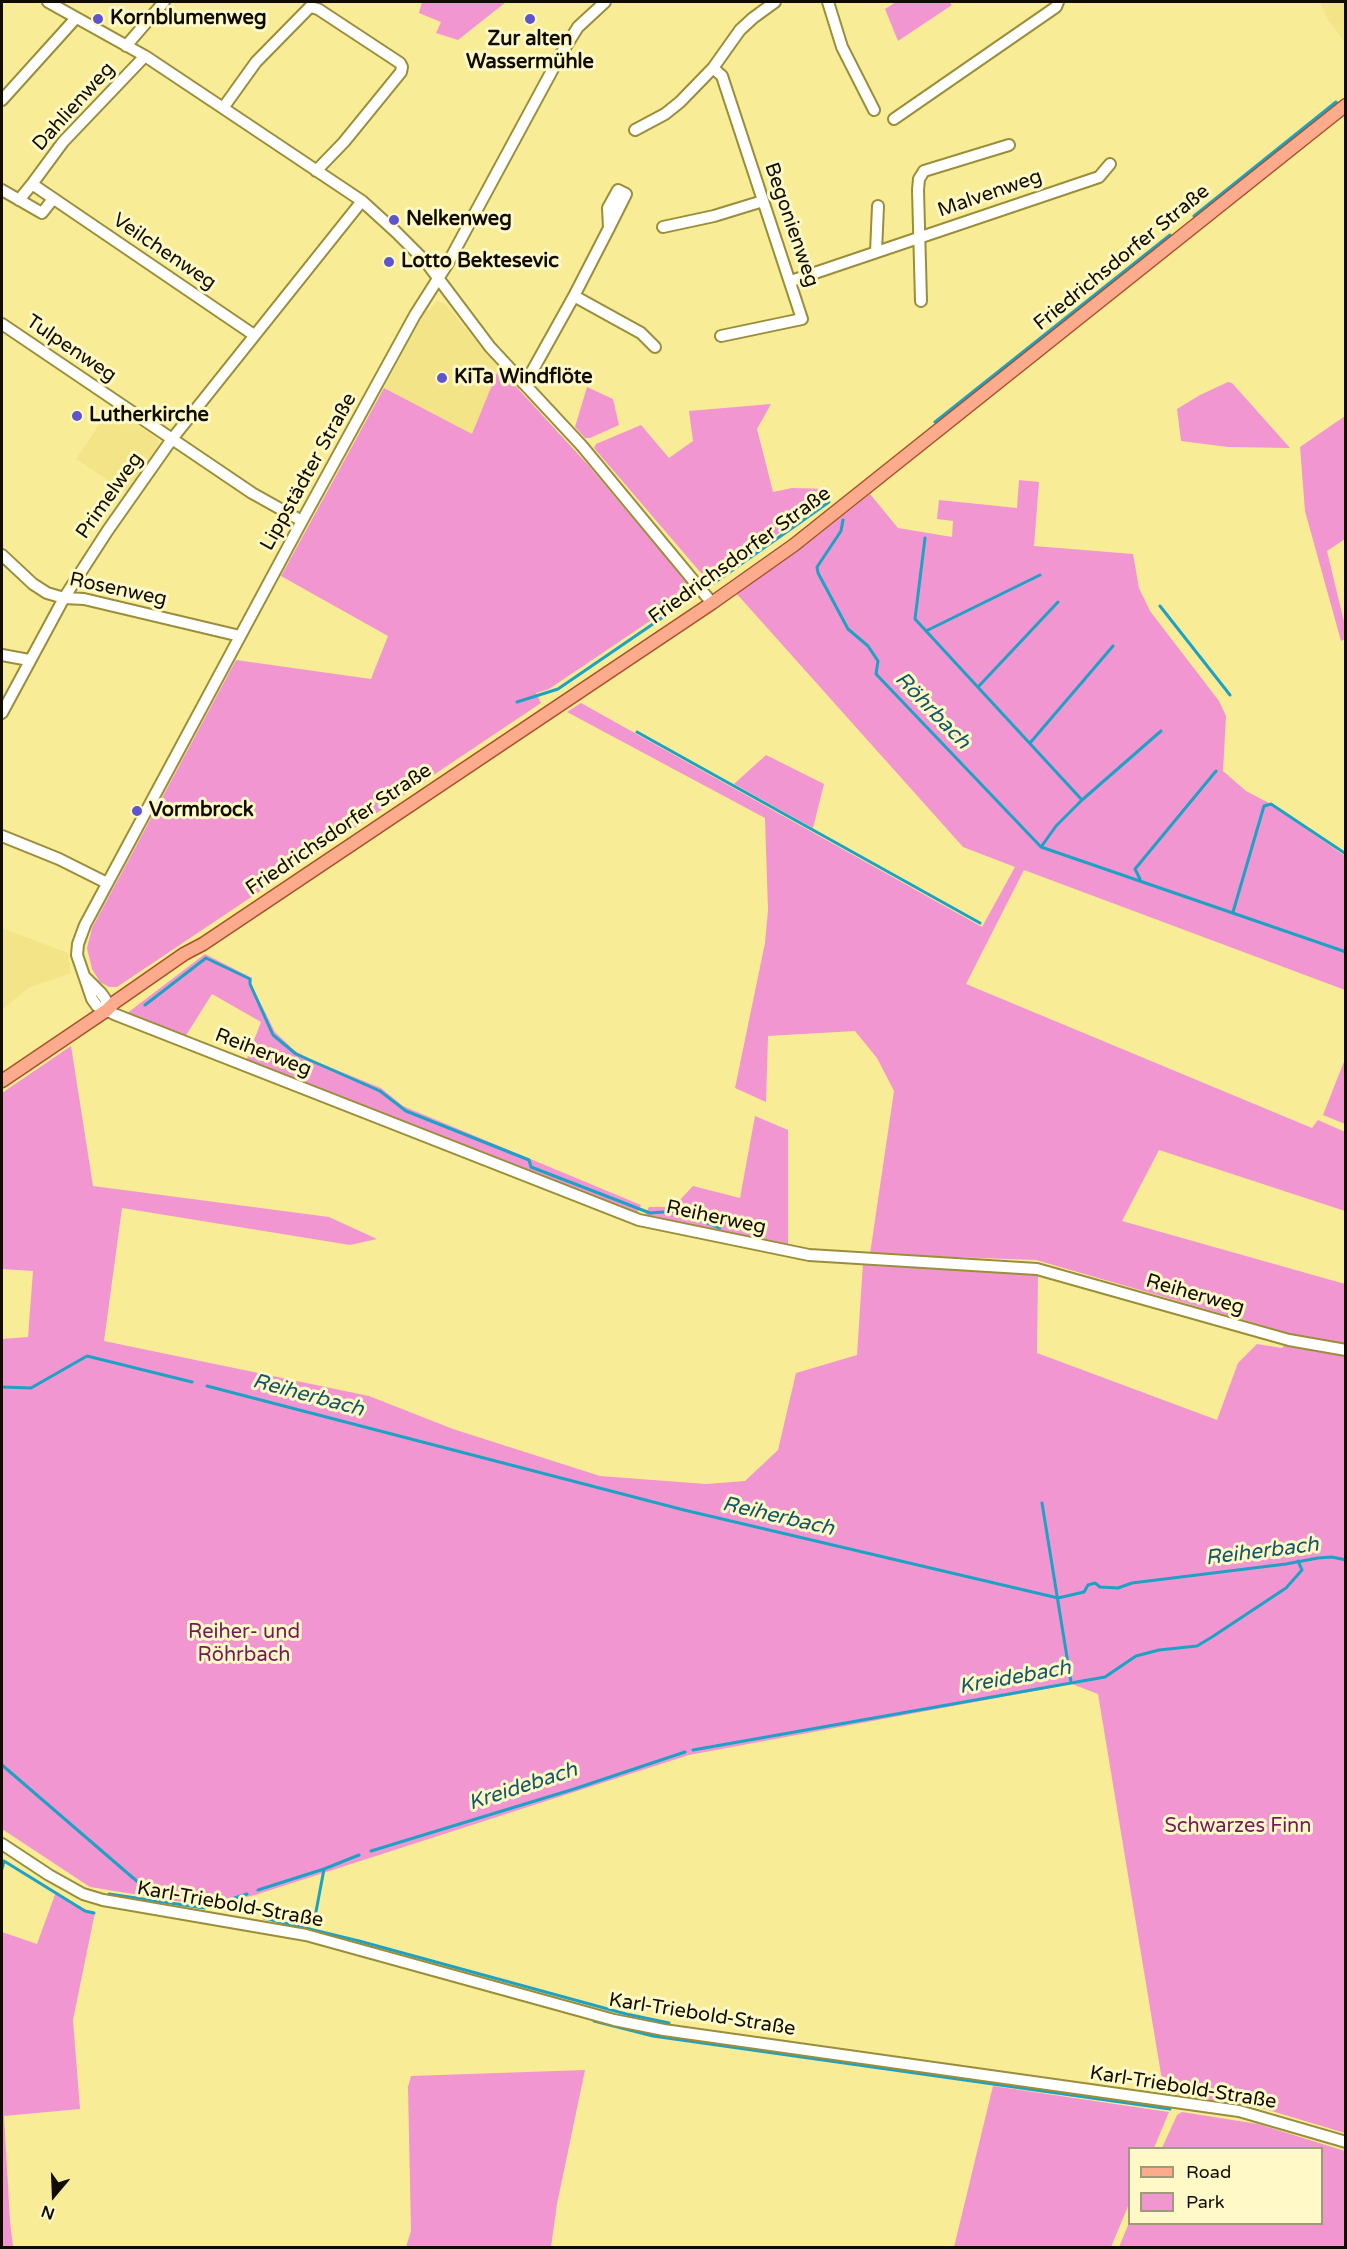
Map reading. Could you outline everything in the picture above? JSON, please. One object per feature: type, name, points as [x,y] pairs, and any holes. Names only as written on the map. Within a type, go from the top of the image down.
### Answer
[{"type":"main road","name":"Friedrichsdorfer Straße","points":[[2,1081],[107,1010],[127,993],[184,954],[203,944],[712,603],[802,538],[1346,105]]},
{"type":"street","points":[[48,2],[145,56],[362,201],[415,249],[490,347],[582,446],[712,603]]},
{"type":"street","name":"Dahlienweg","points":[[126,46],[164,2]]},
{"type":"street","name":"Lippstädter Straße","points":[[107,1010],[106,1000],[82,974],[77,955],[78,944],[85,926],[302,521],[570,38],[605,2]]},
{"type":"street","points":[[635,130],[665,114],[680,102],[713,68],[740,30],[774,2]]},
{"type":"street","points":[[828,2],[842,47],[874,110]]},
{"type":"street","points":[[894,119],[1057,4]]},
{"type":"street","points":[[223,108],[256,62],[310,7],[318,9],[400,63],[401,72],[350,135],[316,171]]},
{"type":"street","points":[[2,100],[76,18]]},
{"type":"street","name":"Dahlienweg","points":[[32,184],[63,142],[145,56]]},
{"type":"street","name":"Begonienweg","points":[[713,68],[722,76],[802,319],[721,336]]},
{"type":"street","points":[[921,301],[919,179],[924,171],[1009,145]]},
{"type":"street","name":"Malvenweg","points":[[791,281],[1099,177],[1110,164]]},
{"type":"street","points":[[19,200],[32,184]]},
{"type":"street","name":"Veilchenweg","points":[[32,184],[254,335]]},
{"type":"street","points":[[2,190],[42,213],[53,199]]},
{"type":"street","name":"Primelweg","points":[[2,713],[64,598],[108,530],[172,439],[362,201]]},
{"type":"street","points":[[663,227],[714,216],[763,201]]},
{"type":"street","points":[[876,252],[878,206]]},
{"type":"street","points":[[523,383],[530,375],[574,296],[609,228]]},
{"type":"street","points":[[574,296],[641,333],[656,347]]},
{"type":"street","name":"Tulpenweg","points":[[2,324],[252,493],[302,521]]},
{"type":"street","name":"Rosenweg","points":[[2,555],[33,584],[47,593],[64,598],[84,599],[240,636]]},
{"type":"street","points":[[2,655],[29,660]]},
{"type":"street","points":[[2,836],[59,859],[107,884]]},
{"type":"street","name":"Reiherweg","points":[[107,1010],[639,1220],[809,1255],[1037,1269],[1289,1340],[1346,1350]]},
{"type":"street","name":"Karl-Triebold-Straße","points":[[2,1844],[83,1894],[103,1900],[306,1935],[614,2020],[664,2030],[1239,2111],[1346,2142]]},
{"type":"shaded area","points":[[1320,2],[1345,2],[1345,42],[1328,20]]},
{"type":"shaded area","name":"KiTa Windflöte","points":[[437,301],[445,304],[499,368],[472,435],[384,388],[426,310],[429,311]]},
{"type":"shaded area","points":[[111,407],[158,439],[159,447],[127,493],[76,459]]},
{"type":"shaded area","points":[[2,928],[68,953],[71,973],[28,988],[2,1010]]},
{"type":"green space","points":[[422,2],[506,2],[458,40],[436,33],[441,22],[419,13]]},
{"type":"green space","points":[[896,2],[949,2],[952,5],[898,41],[885,9]]},
{"type":"green space","points":[[499,368],[589,466],[689,585],[690,594],[549,689],[536,693],[541,703],[117,987],[109,987],[100,982],[92,969],[87,948],[92,928],[236,660],[371,679],[388,636],[281,576],[384,388],[472,434]]},
{"type":"green space","points":[[1228,382],[1232,383],[1290,448],[1228,447],[1181,441],[1177,409]]},
{"type":"green space","points":[[587,387],[613,399],[619,425],[590,438],[585,438],[575,427]]},
{"type":"green space","points":[[771,404],[757,429],[773,492],[792,488],[829,489],[832,494],[710,582],[594,448],[596,444],[641,425],[669,458],[693,441],[689,411]]},
{"type":"green space","points":[[1345,416],[1345,539],[1327,551],[1345,626],[1345,639],[1341,641],[1305,511],[1300,447]]},
{"type":"green space","points":[[1019,480],[1039,482],[1034,546],[1133,554],[1139,588],[1150,611],[1219,701],[1226,716],[1223,771],[1246,791],[1267,802],[1345,856],[1345,990],[1024,870],[966,984],[1312,1128],[1318,1120],[1345,1132],[1345,1211],[1159,1150],[1122,1221],[1345,1284],[1345,1344],[1292,1334],[1036,1260],[870,1254],[894,1091],[877,1058],[855,1031],[768,1036],[766,1102],[735,1088],[765,943],[768,910],[765,818],[567,712],[581,703],[982,927],[1015,867],[963,847],[736,593],[798,551],[870,494],[898,528],[952,537],[953,521],[937,519],[939,500],[1017,508]]},
{"type":"green space","points":[[766,755],[824,784],[813,828],[734,784]]},
{"type":"green space","points":[[205,954],[252,978],[251,984],[275,1032],[295,1051],[381,1088],[403,1106],[641,1205],[636,1215],[246,1061],[261,1022],[212,994],[185,1037],[126,1014]]},
{"type":"green space","name":"Reiher- und Röhrbach","points":[[71,1046],[93,1186],[329,1217],[377,1239],[350,1245],[122,1208],[104,1341],[369,1396],[453,1429],[600,1476],[706,1484],[745,1481],[778,1450],[796,1373],[857,1355],[863,1263],[1038,1274],[1037,1353],[1217,1420],[1238,1363],[1257,1344],[1282,1348],[1285,1345],[1345,1356],[1345,2133],[1265,2109],[1164,2092],[1098,1694],[1072,1684],[689,1755],[255,1895],[207,1906],[90,1887],[2,1829],[2,1339],[28,1337],[33,1271],[2,1269],[2,1093]]},
{"type":"green space","points":[[1345,1059],[1345,1124],[1323,1115]]},
{"type":"green space","points":[[755,1116],[788,1130],[788,1245],[644,1217],[649,1207],[665,1207],[678,1202],[693,1186],[740,1198]]},
{"type":"green space","points":[[56,1892],[86,1910],[95,1912],[73,2020],[80,2109],[4,2116],[13,2247],[2,2247],[2,1932],[37,1944]]},
{"type":"green space","points":[[585,2070],[557,2204],[551,2247],[406,2247],[411,2231],[408,2087],[411,2076]]},
{"type":"green space","points":[[993,2086],[1169,2112],[1154,2147],[1128,2147],[1128,2206],[1111,2247],[954,2247]]},
{"type":"green space","points":[[1182,2112],[1258,2124],[1345,2151],[1345,2247],[1119,2247],[1128,2225],[1323,2225],[1323,2147],[1162,2147],[1177,2115]]},
{"type":"waterway","points":[[1194,216],[1336,102]]},
{"type":"waterway","points":[[935,422],[1170,235]]},
{"type":"waterway","name":"Röhrbach","points":[[714,583],[829,502]]},
{"type":"waterway","name":"Röhrbach","points":[[843,520],[841,531],[817,567],[848,629],[868,646],[878,661],[876,674],[1041,847],[1346,952]]},
{"type":"waterway","points":[[925,538],[915,619],[1082,800]]},
{"type":"waterway","points":[[926,631],[1040,575]]},
{"type":"waterway","name":"Röhrbach","points":[[517,702],[558,689],[688,600]]},
{"type":"waterway","points":[[978,687],[1058,602]]},
{"type":"waterway","points":[[1160,606],[1230,695]]},
{"type":"waterway","points":[[1030,743],[1113,646]]},
{"type":"waterway","points":[[1041,847],[1056,826],[1082,800],[1161,731]]},
{"type":"waterway","points":[[637,732],[980,923]]},
{"type":"waterway","points":[[1140,879],[1135,869],[1216,771]]},
{"type":"waterway","points":[[1233,912],[1264,806],[1271,804],[1346,854]]},
{"type":"waterway","points":[[145,1005],[206,958],[250,979],[250,984],[273,1035],[296,1054],[380,1091],[406,1111],[529,1160],[531,1167],[650,1213],[677,1211],[720,1228]]},
{"type":"waterway","name":"Reiherbach","points":[[2,1387],[31,1388],[87,1356],[192,1382]]},
{"type":"waterway","name":"Reiherbach","points":[[207,1386],[684,1510],[1058,1598],[1084,1592],[1088,1585],[1095,1583],[1100,1587],[1118,1588],[1132,1583],[1318,1558],[1332,1557],[1346,1560]]},
{"type":"waterway","points":[[1042,1503],[1071,1682]]},
{"type":"waterway","name":"Kreidebach","points":[[693,1750],[1105,1677],[1136,1656],[1159,1650],[1197,1646],[1212,1637],[1286,1588],[1302,1570],[1298,1561]]},
{"type":"waterway","name":"Kreidebach","points":[[371,1851],[574,1789],[685,1752]]},
{"type":"waterway","points":[[2,1765],[161,1902]]},
{"type":"waterway","name":"Kreidebach","points":[[258,1890],[359,1855]]},
{"type":"waterway","name":"Kreidebach","points":[[2,1869],[4,1861],[85,1911],[94,1913]]},
{"type":"waterway","points":[[315,1917],[324,1869]]},
{"type":"waterway","name":"Kreidebach","points":[[109,1894],[204,1908],[247,1894]]},
{"type":"waterway","points":[[264,1918],[359,1941],[626,2014],[669,2023]]},
{"type":"waterway","points":[[594,2021],[653,2036],[1170,2109]]},
{"type":"place","name":"Kornblumenweg","points":[[98,19]]},
{"type":"place","name":"Zur alten Wassermühle","points":[[530,19]]},
{"type":"place","name":"Nelkenweg","points":[[394,220]]},
{"type":"place","name":"Lotto Bektesevic","points":[[389,262]]},
{"type":"place","name":"KiTa Windflöte","points":[[442,378]]},
{"type":"place","name":"Lutherkirche","points":[[77,416]]},
{"type":"place","name":"Vormbrock","points":[[137,811]]},
{"type":"park label","name":"Schwarzes Finn","points":[[1238,1827]]}]
